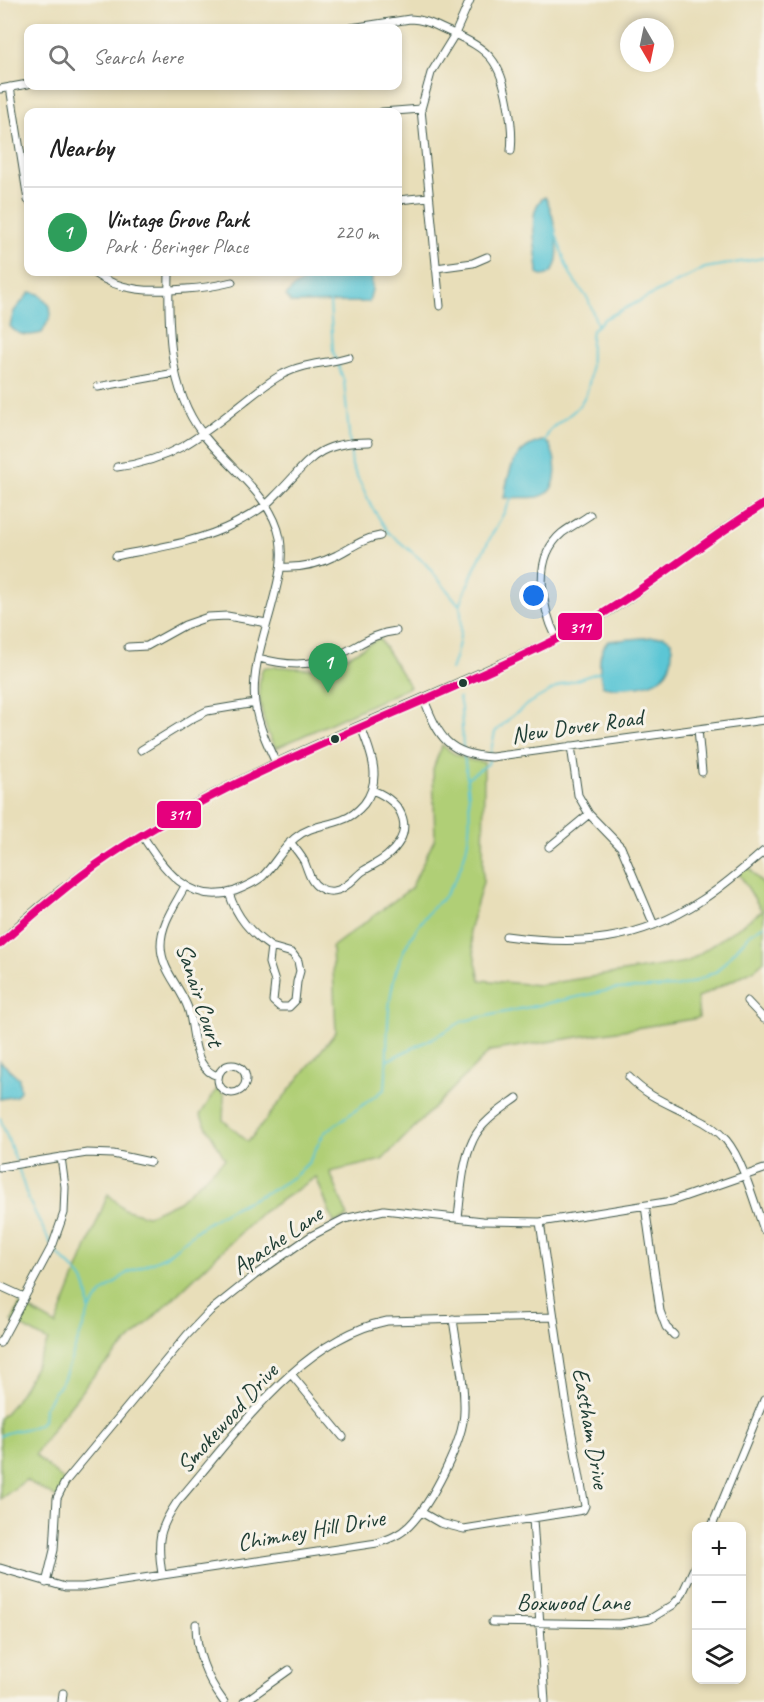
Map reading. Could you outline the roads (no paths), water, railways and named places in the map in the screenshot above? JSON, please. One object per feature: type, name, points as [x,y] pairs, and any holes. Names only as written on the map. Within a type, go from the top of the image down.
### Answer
[{"type":"main road","points":[[0,944],[54,896],[142,835],[186,808],[276,763],[557,639],[626,602],[713,536],[764,504]]},
{"type":"street","points":[[440,306],[421,108],[431,74],[470,0]]},
{"type":"street","points":[[377,24],[419,19],[483,50],[499,69],[503,78],[513,136],[512,151]]},
{"type":"street","points":[[0,89],[24,85]]},
{"type":"street","points":[[10,87],[24,175]]},
{"type":"street","points":[[402,110],[421,108]]},
{"type":"street","points":[[402,200],[429,197]]},
{"type":"street","points":[[436,268],[472,263],[487,257]]},
{"type":"street","points":[[98,276],[131,289],[150,292],[216,287],[232,282]]},
{"type":"street","points":[[169,276],[175,374],[186,408],[202,434],[265,504],[280,537],[282,567],[259,658],[255,703],[263,735],[276,763]]},
{"type":"street","points":[[117,467],[160,458],[179,449],[281,375],[300,367],[334,362],[349,357]]},
{"type":"street","points":[[98,387],[175,374]]},
{"type":"street","points":[[116,556],[212,534],[234,524],[273,499],[318,452],[345,443],[369,442]]},
{"type":"street","points":[[557,639],[544,605],[544,566],[550,549],[561,534],[590,515]]},
{"type":"street","points":[[282,567],[300,567],[318,563],[334,557],[365,538],[380,536]]},
{"type":"street","points":[[128,647],[147,646],[208,617],[237,617],[267,624]]},
{"type":"street","points":[[259,658],[286,664],[311,664],[340,655],[381,632],[396,631]]},
{"type":"street","name":"New Dover Road","points":[[424,699],[444,740],[452,747],[470,755],[492,757],[764,720]]},
{"type":"street","points":[[141,750],[207,711],[255,703]]},
{"type":"street","points":[[142,835],[163,866],[184,886],[207,893],[229,893],[252,884],[263,876],[290,842],[303,832],[350,817],[362,807],[372,790],[374,765],[361,727]]},
{"type":"street","points":[[698,729],[702,772]]},
{"type":"street","points":[[571,746],[578,795],[589,814],[621,847],[654,925]]},
{"type":"street","points":[[290,842],[304,862],[312,881],[318,887],[335,891],[345,887],[360,873],[387,856],[401,837],[403,821],[398,806],[384,795],[372,790]]},
{"type":"street","points":[[549,847],[589,814]]},
{"type":"street","points":[[506,936],[588,941],[617,936],[654,925],[702,900],[764,851]]},
{"type":"street","name":"Sanair Court","points":[[184,886],[162,930],[162,957],[167,971],[179,988],[188,1008],[194,1043],[202,1063],[211,1074],[218,1076]]},
{"type":"street","points":[[229,893],[241,920],[253,933],[271,947],[292,953],[298,961],[300,971],[296,1000],[289,1007],[280,1007],[273,1000],[275,982],[269,963],[271,947]]},
{"type":"street","points":[[747,1001],[764,1019]]},
{"type":"street","name":"Sanair Court","points":[[231,1064],[243,1069],[247,1082],[238,1092],[229,1093],[221,1088],[218,1076],[222,1068],[231,1064]]},
{"type":"street","points":[[629,1077],[642,1091],[697,1118],[718,1131],[728,1142],[744,1176],[764,1230]]},
{"type":"street","points":[[458,1218],[464,1167],[474,1138],[493,1117],[517,1098]]},
{"type":"street","points":[[0,1167],[87,1153],[106,1153],[150,1162]]},
{"type":"street","points":[[0,1343],[53,1244],[64,1213],[65,1187],[62,1156]]},
{"type":"street","name":"Apache Lane","points":[[46,1583],[54,1550],[54,1518],[60,1490],[187,1335],[210,1311],[255,1275],[311,1236],[344,1219],[384,1210],[509,1222],[540,1222],[672,1201],[764,1169]]},
{"type":"street","points":[[645,1206],[660,1311],[666,1327],[674,1335]]},
{"type":"street","name":"Eastham Drive","points":[[421,1512],[440,1523],[464,1529],[577,1512],[583,1510],[585,1506],[567,1407],[540,1222]]},
{"type":"street","points":[[0,1286],[24,1298]]},
{"type":"street","name":"Smokewood Drive","points":[[162,1575],[159,1536],[167,1517],[177,1502],[255,1410],[291,1374],[339,1339],[364,1326],[387,1321],[553,1317]]},
{"type":"street","name":"Chimney Hill Drive","points":[[0,1568],[46,1583],[64,1587],[83,1587],[377,1543],[400,1534],[421,1512],[455,1451],[464,1423],[463,1391],[453,1319]]},
{"type":"street","points":[[291,1374],[343,1437]]},
{"type":"street","points":[[714,1522],[764,1400]]},
{"type":"street","points":[[533,1519],[545,1702]]},
{"type":"street","name":"Boxwood Lane","points":[[492,1622],[620,1624],[650,1619],[662,1614],[681,1596],[692,1573]]},
{"type":"street","points":[[196,1624],[196,1638],[203,1665],[224,1702]]},
{"type":"street","points":[[244,1702],[289,1670]]},
{"type":"street","points":[[62,1702],[63,1693]]},
{"type":"water","points":[[545,197],[555,228],[557,255],[555,266],[550,273],[541,276],[538,273],[534,221],[535,211]]},
{"type":"water","points":[[310,276],[372,276],[369,302],[291,303],[286,296]]},
{"type":"water","points":[[30,292],[39,294],[50,306],[51,315],[42,333],[24,335],[10,326],[14,311]]},
{"type":"water","points":[[542,441],[549,444],[554,458],[556,474],[551,489],[538,497],[504,498],[510,470],[518,455],[532,444]]},
{"type":"water","points":[[664,636],[671,641],[672,653],[671,663],[662,677],[637,686],[614,688],[602,685],[600,656],[608,641]]},
{"type":"water","points":[[0,1061],[19,1078],[20,1091],[16,1096],[0,1099]]},
{"type":"waterway","points":[[553,224],[566,265],[588,299],[597,324]]},
{"type":"waterway","points":[[543,444],[551,430],[575,410],[586,395],[590,377],[592,330],[604,319],[705,268],[764,258]]},
{"type":"waterway","points":[[330,302],[333,351],[344,381],[352,466],[372,507],[388,532],[425,563],[460,606],[460,638],[451,670]]},
{"type":"waterway","points":[[460,606],[477,564],[513,496]]},
{"type":"waterway","points":[[467,778],[488,764],[495,732],[511,717],[529,703],[561,685],[600,672]]},
{"type":"waterway","points":[[459,698],[463,749]]},
{"type":"waterway","points":[[0,1436],[33,1427],[43,1421],[44,1408],[64,1378],[89,1311],[101,1294],[127,1273],[166,1256],[201,1227],[229,1210],[276,1188],[296,1175],[309,1162],[324,1133],[385,1089],[389,1009],[399,962],[416,929],[454,882],[467,847],[470,812],[464,755]]},
{"type":"waterway","points":[[388,1060],[463,1021],[615,989],[676,987],[694,982],[717,971],[751,933],[764,925]]},
{"type":"waterway","points":[[0,1118],[16,1161]]},
{"type":"waterway","points":[[18,1167],[28,1199],[51,1244]]},
{"type":"waterway","points":[[53,1249],[83,1281],[89,1311]]},
{"type":"place","name":"Vintage Grove Park","points":[[328,693]]}]
